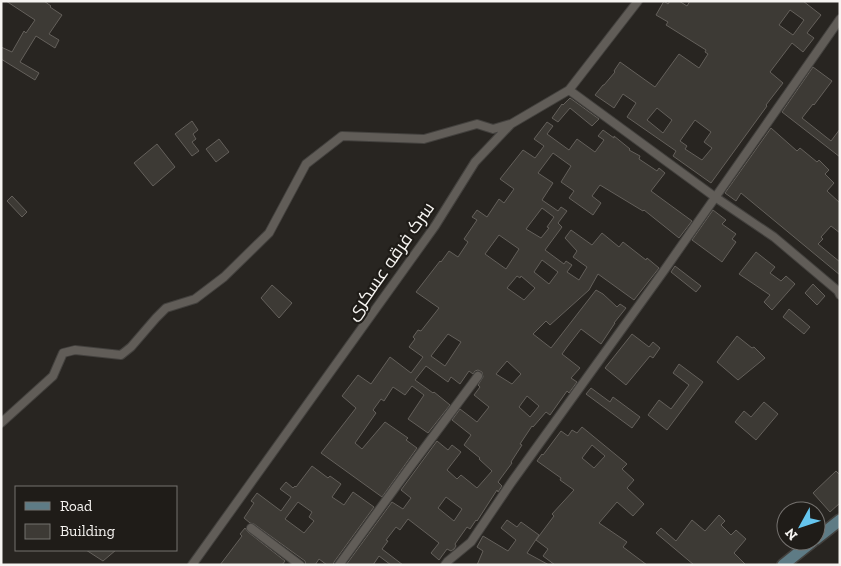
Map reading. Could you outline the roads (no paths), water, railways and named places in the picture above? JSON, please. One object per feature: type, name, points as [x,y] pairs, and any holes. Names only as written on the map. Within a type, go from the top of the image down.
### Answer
[{"type":"street","name":"سرک فرقه عسکری","points":[[192,565],[435,226],[475,162],[511,124],[569,90],[638,1]]},
{"type":"street","points":[[445,565],[471,542],[840,19]]},
{"type":"street","points":[[569,90],[715,198],[774,237],[838,291],[840,295]]},
{"type":"street","points":[[1,423],[53,376],[63,353],[75,350],[120,355],[131,346],[166,308],[195,299],[224,277],[269,233],[306,164],[342,136],[424,139],[477,124],[493,129],[511,124]]},
{"type":"street","points":[[339,565],[478,376]]},
{"type":"street","points":[[826,531],[840,520]]},
{"type":"street","points":[[251,528],[300,565]]},
{"type":"street","points":[[783,565],[801,551]]}]
